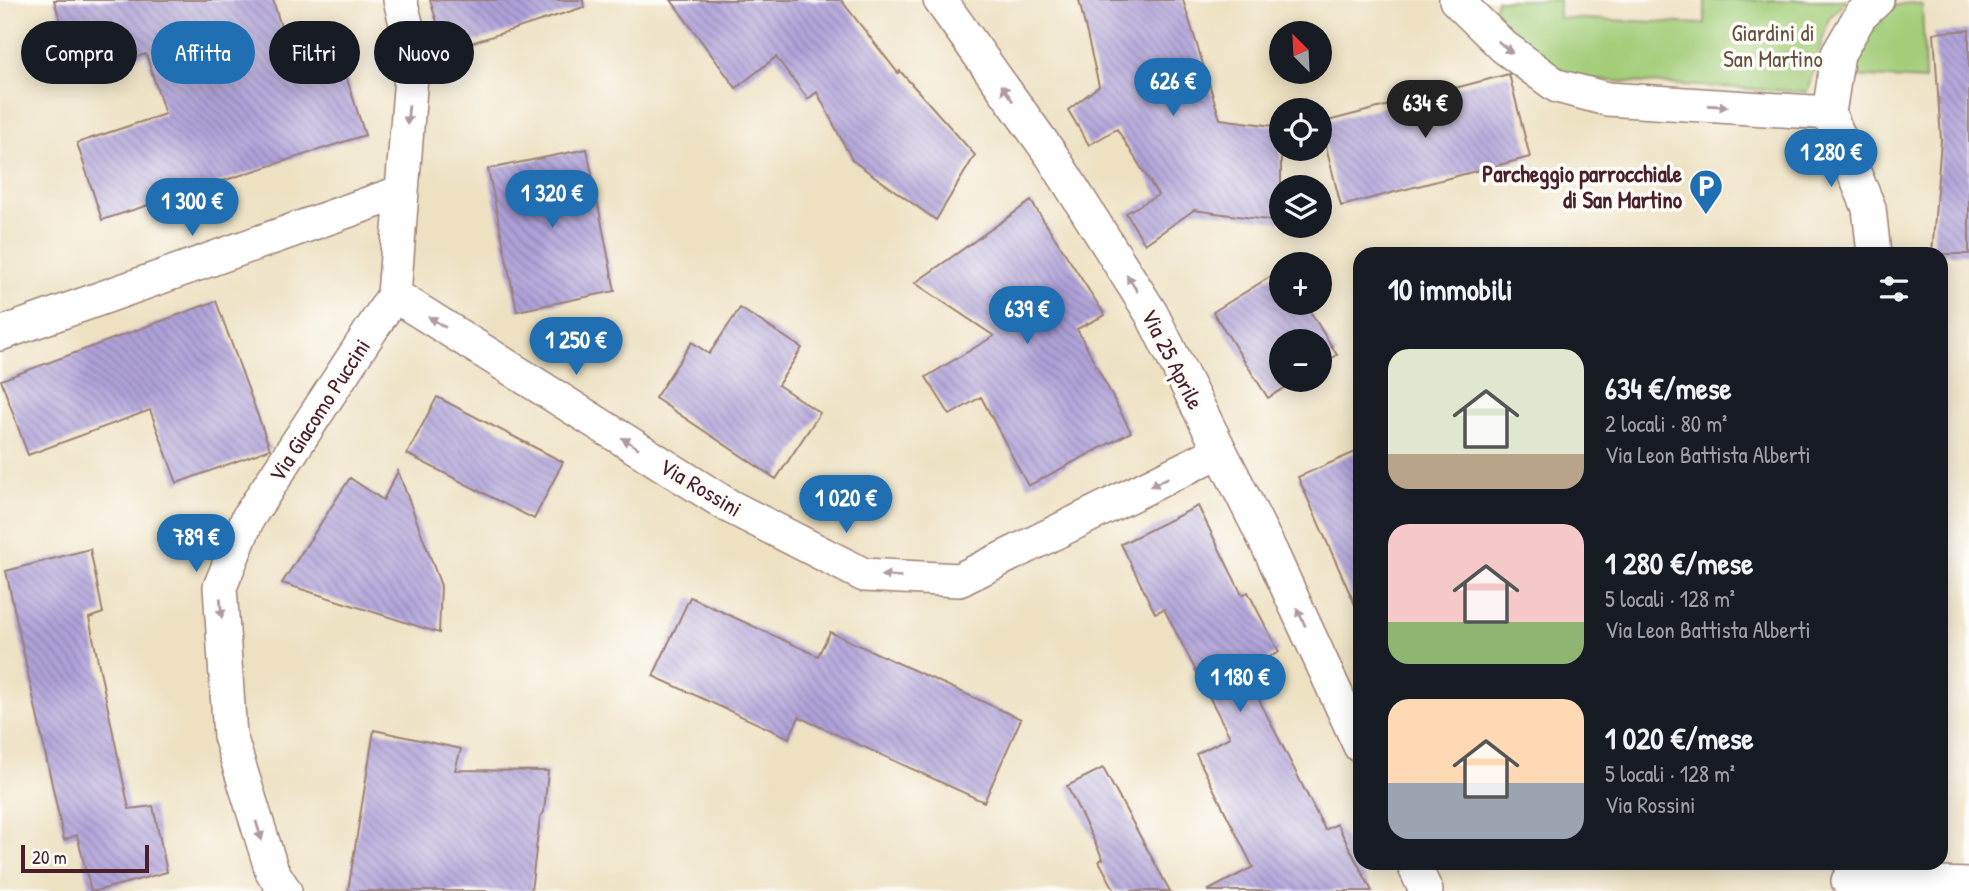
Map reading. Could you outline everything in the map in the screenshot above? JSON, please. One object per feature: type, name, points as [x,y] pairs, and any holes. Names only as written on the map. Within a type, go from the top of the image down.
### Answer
[{"type":"street","name":"Via Giacomo Puccini","points":[[285,891],[272,871],[230,736],[220,587],[248,518],[394,295],[413,50],[400,0]]},
{"type":"street","name":"Via 25 Aprile","points":[[940,0],[1052,156],[1151,313],[1272,554],[1353,731]]},
{"type":"street","points":[[1456,0],[1504,47],[1557,86],[1607,99],[1829,113]]},
{"type":"street","points":[[1873,247],[1869,208],[1829,113],[1838,54],[1860,16],[1877,0]]},
{"type":"street","points":[[0,334],[401,192]]},
{"type":"street","name":"Via Rossini","points":[[394,295],[729,506],[864,575],[959,580],[1220,452]]},
{"type":"street","points":[[1416,870],[1426,891]]},
{"type":"street","points":[[1848,878],[1969,885]]},
{"type":"green space","name":"Giardini di San Martino","points":[[1497,0],[1559,0],[1559,18],[1705,24],[1705,0],[1847,0],[1829,18],[1807,92],[1594,80],[1557,72],[1525,47],[1493,13]]},
{"type":"green space","points":[[1912,3],[1922,5],[1925,80],[1851,76],[1856,52],[1875,21],[1890,8]]},
{"type":"building","points":[[54,0],[273,0],[279,21],[269,21],[269,84],[349,84],[365,135],[102,220],[77,143],[165,114],[156,84],[255,84],[255,21],[151,21],[151,70],[146,54],[137,57],[137,21],[60,21]]},
{"type":"building","points":[[430,0],[583,0],[584,7],[474,42],[474,21],[437,21]]},
{"type":"building","points":[[671,0],[841,0],[898,73],[900,71],[975,155],[936,220],[852,160],[817,92],[808,99],[776,57],[736,88]]},
{"type":"building","points":[[1079,0],[1183,0],[1220,119],[1269,125],[1269,161],[1281,161],[1281,175],[1269,175],[1269,220],[1194,210],[1145,244],[1126,213],[1158,195],[1117,129],[1089,145],[1068,110],[1099,86]]},
{"type":"building","points":[[1969,30],[1969,254],[1948,254],[1948,247],[1933,247],[1941,140],[1934,33]]},
{"type":"building","points":[[1509,74],[1530,157],[1341,206],[1330,161],[1332,161],[1332,120]]},
{"type":"building","points":[[587,149],[615,291],[517,311],[488,169]]},
{"type":"building","points":[[1031,201],[1105,315],[1077,329],[1131,432],[1028,486],[981,397],[950,415],[926,377],[994,336],[915,283]]},
{"type":"building","points":[[1269,277],[1269,315],[1312,315],[1321,329],[1269,329],[1269,392],[1278,392],[1268,398],[1213,312]]},
{"type":"building","points":[[216,301],[270,449],[177,483],[150,410],[28,455],[1,380]]},
{"type":"building","points":[[740,308],[802,348],[778,385],[820,413],[776,479],[655,398],[692,342],[709,354]]},
{"type":"building","points":[[437,397],[563,462],[534,519],[407,454]]},
{"type":"building","points":[[1353,453],[1353,600],[1298,477]]},
{"type":"building","points":[[398,471],[441,586],[439,633],[282,583],[350,478],[383,500]]},
{"type":"building","points":[[1198,506],[1242,595],[1248,592],[1279,652],[1244,670],[1325,830],[1337,824],[1353,855],[1353,870],[1361,870],[1372,891],[1207,891],[1253,867],[1196,754],[1230,737],[1164,609],[1155,613],[1121,544]]},
{"type":"building","points":[[90,549],[103,613],[89,618],[129,809],[153,806],[167,872],[96,891],[91,891],[77,835],[64,840],[6,571]]},
{"type":"building","points":[[690,597],[818,656],[830,632],[1021,719],[984,802],[799,717],[789,738],[653,676]]},
{"type":"building","points":[[374,730],[461,749],[455,770],[548,771],[531,891],[348,891]]},
{"type":"building","points":[[1103,768],[1170,891],[1115,891],[1099,861],[1103,859],[1067,786]]},
{"type":"place","name":"Parcheggio parrocchiale di San Martino","points":[[1706,216]]}]
